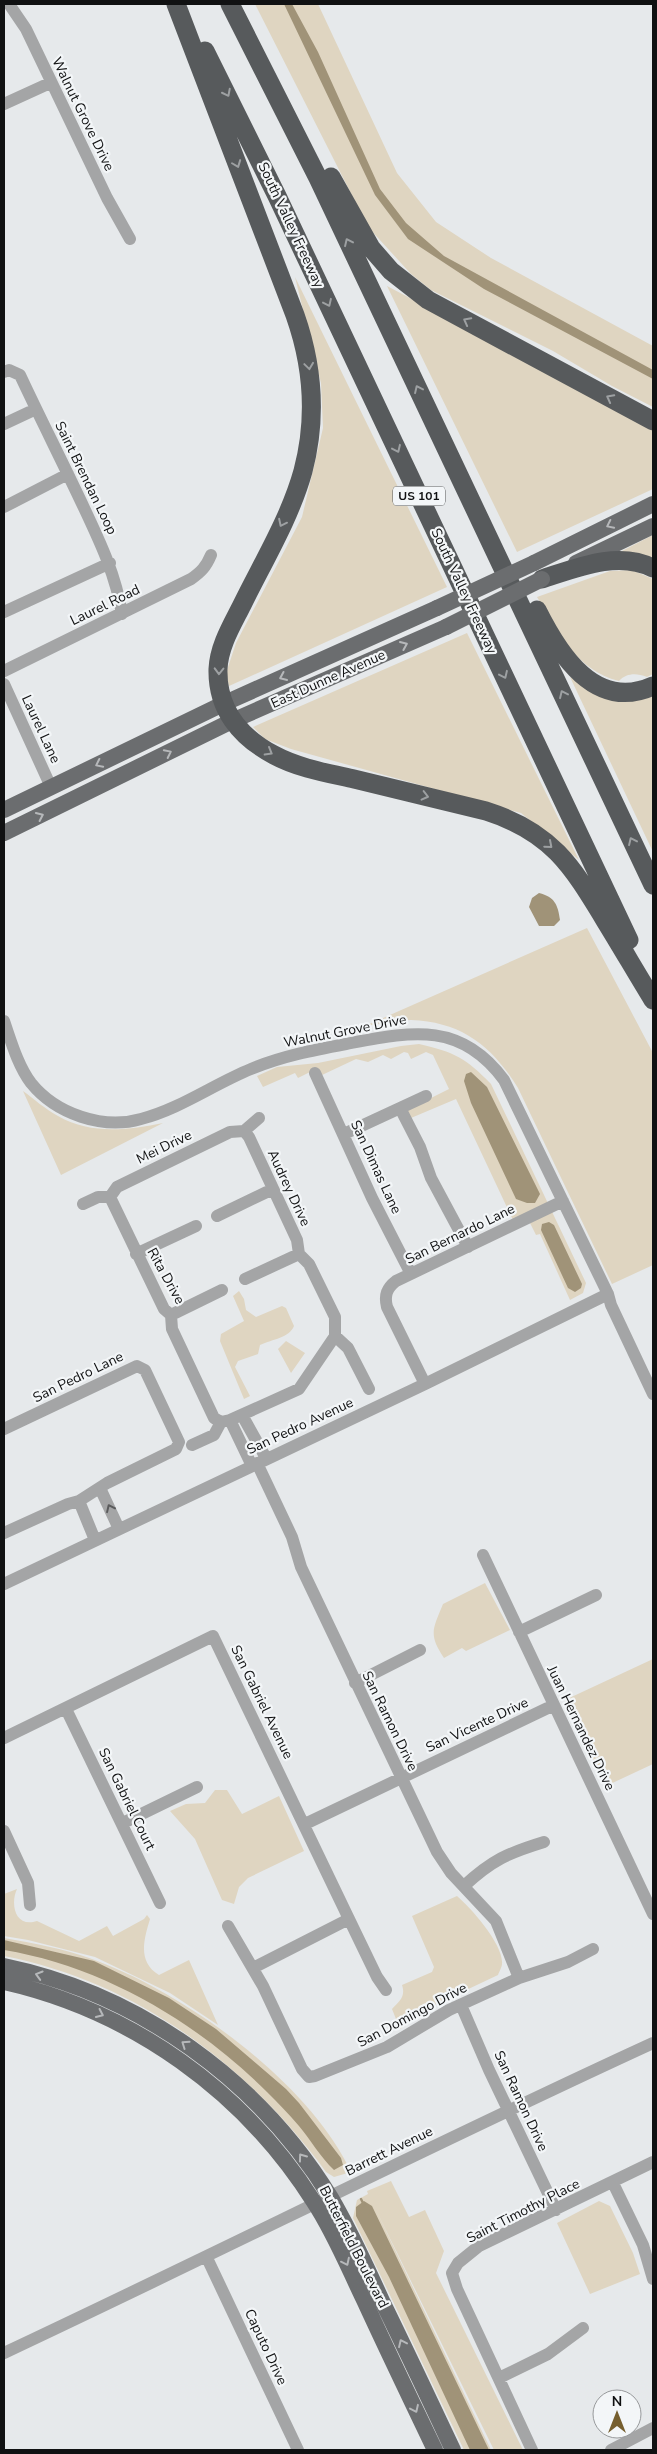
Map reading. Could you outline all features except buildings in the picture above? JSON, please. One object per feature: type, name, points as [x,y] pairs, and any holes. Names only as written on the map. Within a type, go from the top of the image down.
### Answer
[{"type":"highway","points":[[177,4],[296,315],[306,349],[311,381],[310,435],[296,491],[220,655],[219,681],[232,722],[250,740],[291,763],[486,811],[504,817],[534,833],[560,854],[579,877],[653,1000]]},
{"type":"highway","name":"South Valley Freeway","points":[[177,4],[223,86],[278,196],[653,990]]},
{"type":"highway","name":"US 101","points":[[230,4],[263,65],[653,885]]},
{"type":"highway","points":[[263,65],[322,162],[362,235],[391,271],[428,300],[653,421]]},
{"type":"highway","points":[[458,473],[519,577],[547,631],[568,662],[596,686],[615,691],[642,690],[653,686]]},
{"type":"highway","points":[[538,571],[608,561],[641,563],[653,568]]},
{"type":"main road","name":"East Dunne Avenue","points":[[4,833],[232,722],[446,626],[653,504]]},
{"type":"main road","name":"East Dunne Avenue","points":[[4,810],[225,703],[437,608],[653,526]]},
{"type":"main road","name":"Butterfield Boulevard","points":[[4,1966],[49,1978],[106,2000],[182,2042],[228,2077],[270,2117],[302,2156],[322,2200],[346,2262],[435,2450]]},
{"type":"main road","name":"Butterfield Boulevard","points":[[4,1982],[54,1996],[99,2014],[175,2056],[217,2089],[246,2116],[322,2200],[364,2264],[453,2450]]},
{"type":"street","name":"Walnut Grove Drive","points":[[9,4],[26,29],[107,198],[130,239]]},
{"type":"street","points":[[4,104],[50,82]]},
{"type":"street","name":"Saint Brendan Loop","points":[[4,372],[9,370],[20,375],[110,563],[119,591],[122,614]]},
{"type":"street","points":[[4,424],[36,409]]},
{"type":"street","points":[[4,507],[68,474]]},
{"type":"street","name":"Laurel Road","points":[[4,671],[122,614],[201,572],[207,564],[210,555]]},
{"type":"street","points":[[4,612],[110,563]]},
{"type":"street","name":"Laurel Lane","points":[[4,684],[51,787]]},
{"type":"street","name":"Walnut Grove Drive","points":[[4,1021],[15,1052],[30,1083],[65,1110],[80,1116],[108,1122],[140,1120],[161,1112],[250,1069],[291,1055],[406,1033],[423,1032],[448,1037],[478,1052],[495,1068],[504,1080],[608,1294],[611,1305],[653,1394]]},
{"type":"street","name":"San Dimas Lane","points":[[315,1073],[372,1198],[411,1274]]},
{"type":"street","points":[[344,1134],[426,1096]]},
{"type":"street","points":[[400,1108],[420,1147],[431,1178],[468,1247]]},
{"type":"street","name":"Mei Drive","points":[[83,1204],[98,1197],[110,1197],[117,1187],[230,1132],[244,1131],[259,1118]]},
{"type":"street","name":"Audrey Drive","points":[[244,1131],[249,1137],[297,1240],[299,1254],[309,1264],[335,1317],[335,1336]]},
{"type":"street","points":[[217,1216],[273,1189]]},
{"type":"street","name":"Rita Drive","points":[[110,1197],[136,1254],[164,1309],[170,1315],[172,1329],[214,1418],[231,1419]]},
{"type":"street","name":"San Bernardo Lane","points":[[425,1384],[387,1306],[385,1299],[388,1288],[411,1274],[563,1200]]},
{"type":"street","points":[[136,1254],[196,1226]]},
{"type":"street","points":[[245,1279],[299,1254]]},
{"type":"street","points":[[170,1315],[222,1290]]},
{"type":"street","name":"San Pedro Avenue","points":[[4,1584],[425,1384],[608,1294]]},
{"type":"street","points":[[192,1445],[214,1435],[231,1419],[299,1389],[335,1336],[348,1348],[369,1389]]},
{"type":"street","name":"San Pedro Lane","points":[[4,1430],[137,1366],[145,1370],[179,1442],[176,1449],[100,1488],[79,1502],[68,1504],[4,1533]]},
{"type":"street","name":"San Ramon Drive","points":[[231,1419],[253,1435],[258,1462],[292,1537],[301,1567],[437,1852],[451,1873],[496,1921],[519,1978]]},
{"type":"street","name":"San Ramon Drive","points":[[231,1419],[239,1441],[258,1462]]},
{"type":"street","points":[[239,1441],[244,1434],[253,1435]]},
{"type":"street","points":[[100,1488],[119,1529]]},
{"type":"street","points":[[79,1502],[95,1540]]},
{"type":"street","name":"Juan Hernandez Drive","points":[[482,1555],[653,1914]]},
{"type":"street","points":[[519,1632],[596,1595]]},
{"type":"street","name":"San Gabriel Avenue","points":[[4,1738],[213,1636],[377,1977],[386,1990]]},
{"type":"street","points":[[355,1683],[420,1650]]},
{"type":"street","name":"San Vicente Drive","points":[[305,1824],[554,1705]]},
{"type":"street","name":"San Gabriel Court","points":[[66,1708],[160,1903]]},
{"type":"street","points":[[123,1824],[197,1787]]},
{"type":"street","points":[[4,1831],[28,1883],[30,1905]]},
{"type":"street","points":[[464,1886],[480,1870],[502,1856],[544,1842]]},
{"type":"street","points":[[253,1968],[349,1919]]},
{"type":"street","name":"San Domingo Drive","points":[[228,1926],[284,2026],[302,2069],[309,2077],[387,2048],[461,2004],[519,1978],[568,1962],[592,1948]]},
{"type":"street","name":"San Ramon Drive","points":[[461,2004],[508,2110],[556,2210]]},
{"type":"street","name":"Barrett Avenue","points":[[4,2352],[207,2258],[508,2110],[653,2043]]},
{"type":"street","name":"Saint Timothy Place","points":[[532,2450],[457,2289],[452,2273],[458,2262],[479,2246],[613,2183],[653,2162]]},
{"type":"street","points":[[613,2183],[643,2245],[653,2279]]},
{"type":"street","name":"Caputo Drive","points":[[207,2258],[298,2450]]},
{"type":"street","points":[[498,2378],[548,2354],[583,2328]]},
{"type":"street","points":[[610,2450],[653,2428]]},
{"type":"shaded area","points":[[255,4],[318,4],[397,173],[436,222],[491,258],[653,346],[653,407],[612,386],[553,351],[431,290],[411,274],[368,227]]},
{"type":"shaded area","points":[[284,4],[292,4],[318,52],[380,189],[406,223],[444,256],[653,370],[653,379],[484,289],[408,239],[375,195]]},
{"type":"shaded area","points":[[295,277],[447,587],[229,686],[226,673],[236,643],[302,517],[323,428],[321,383]]},
{"type":"shaded area","points":[[387,286],[653,426],[653,489],[517,552]]},
{"type":"shaded area","points":[[653,535],[653,560],[620,552]]},
{"type":"shaded area","points":[[632,570],[653,579],[653,674],[647,677],[635,674],[628,675],[619,681],[604,676],[580,659],[561,636],[537,597],[610,571]]},
{"type":"shaded area","points":[[467,633],[579,860],[521,813],[291,749],[265,739],[253,727]]},
{"type":"shaded area","points":[[570,677],[590,690],[653,692],[653,852]]},
{"type":"shaded area","points":[[539,893],[552,899],[557,906],[560,920],[554,926],[539,926],[529,907],[532,898]]},
{"type":"shaded area","points":[[587,928],[653,1053],[653,1265],[612,1284],[518,1088],[497,1060],[474,1039],[446,1026],[411,1020],[365,1026]]},
{"type":"shaded area","points":[[419,1044],[459,1057],[491,1084],[586,1283],[583,1293],[570,1300],[540,1234],[536,1235],[526,1215],[513,1220],[456,1099],[411,1118],[407,1110],[449,1089],[433,1055],[426,1052],[411,1059],[408,1053],[404,1052],[391,1059],[383,1055],[368,1062],[356,1059],[322,1075],[318,1068],[298,1078],[295,1073],[263,1087],[257,1076],[277,1067],[318,1063]]},
{"type":"shaded area","points":[[471,1072],[487,1087],[540,1194],[535,1203],[527,1203],[516,1199],[471,1103],[464,1081],[466,1074]]},
{"type":"shaded area","points":[[23,1091],[53,1113],[83,1126],[123,1129],[163,1123],[61,1175]]},
{"type":"shaded area","points":[[549,1222],[554,1225],[582,1284],[581,1288],[575,1292],[568,1288],[541,1230],[542,1224]]},
{"type":"shaded area","points":[[239,1291],[244,1299],[246,1310],[256,1317],[282,1306],[286,1308],[294,1326],[284,1336],[260,1345],[258,1354],[238,1361],[235,1367],[250,1396],[244,1399],[220,1341],[221,1334],[244,1321],[233,1296]]},
{"type":"shaded area","points":[[286,1341],[305,1353],[291,1373],[278,1349]]},
{"type":"shaded area","points":[[485,1583],[510,1630],[466,1651],[462,1648],[444,1658],[434,1637],[435,1626],[443,1604]]},
{"type":"shaded area","points":[[653,1659],[653,1764],[606,1786],[565,1700]]},
{"type":"shaded area","points":[[215,1790],[227,1790],[242,1814],[279,1796],[304,1851],[248,1878],[239,1887],[234,1904],[222,1900],[195,1839],[170,1811],[186,1804],[205,1803]]},
{"type":"shaded area","points":[[17,1889],[14,1908],[19,1918],[30,1922],[37,1921],[79,1941],[107,1926],[113,1936],[144,1919],[147,1915],[150,1919],[144,1942],[144,1950],[147,1964],[159,1975],[189,1960],[218,2025],[170,1993],[95,1957],[4,1936],[4,1894]]},
{"type":"shaded area","points":[[457,1896],[486,1927],[498,1947],[502,1964],[498,1975],[462,1992],[453,1993],[400,2029],[392,2009],[402,1996],[402,1985],[432,1972],[434,1967],[412,1916]]},
{"type":"shaded area","points":[[4,1938],[82,1955],[128,1974],[203,2017],[240,2044],[275,2074],[306,2105],[332,2138],[351,2172],[334,2177],[326,2172],[295,2133],[261,2096],[224,2063],[185,2033],[143,2007],[99,1986],[52,1968],[4,1956]]},
{"type":"shaded area","points":[[4,1940],[94,1961],[169,1998],[216,2029],[286,2089],[341,2158],[343,2165],[334,2170],[295,2122],[240,2066],[179,2021],[146,2001],[77,1969],[41,1958],[4,1950]]},
{"type":"shaded area","points":[[391,2181],[409,2217],[425,2210],[444,2251],[436,2273],[523,2450],[494,2450],[375,2208],[491,2450],[464,2450],[353,2218],[357,2200],[368,2194],[367,2191]]},
{"type":"shaded area","points":[[364,2201],[372,2206],[489,2450],[470,2450],[389,2277],[356,2216],[356,2207]]},
{"type":"shaded area","points":[[599,2201],[610,2206],[633,2253],[640,2274],[590,2294],[557,2223]]},
{"type":"waterway","points":[[361,2199],[364,2205]]}]
